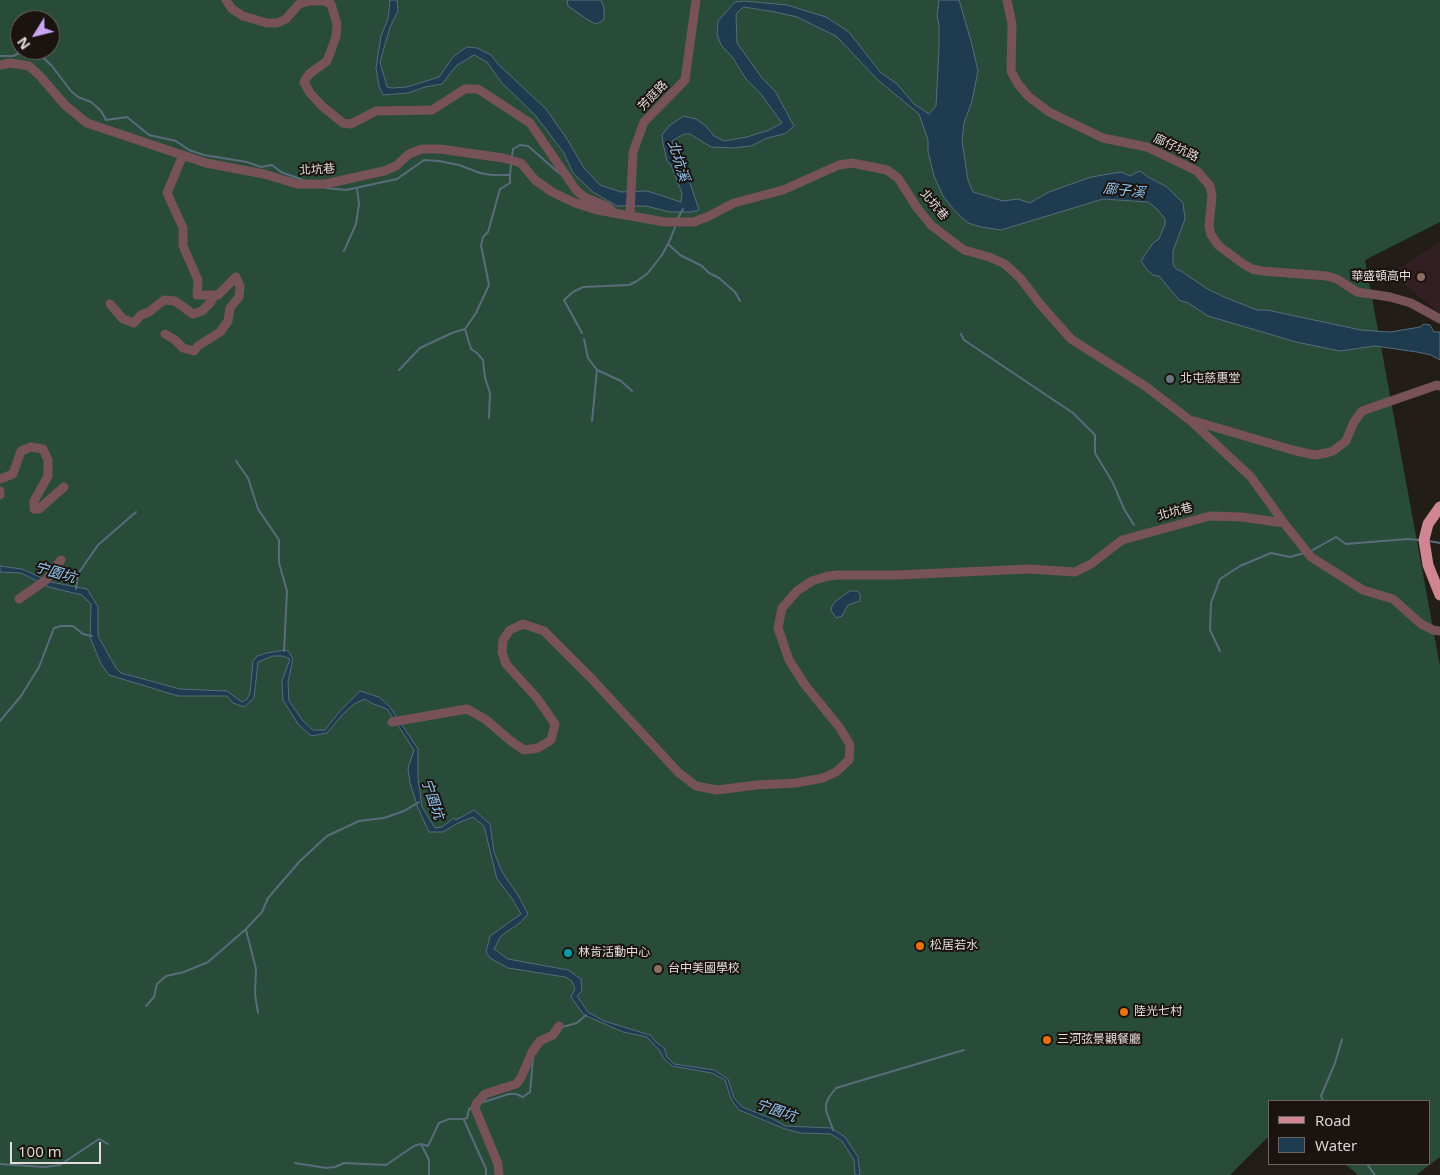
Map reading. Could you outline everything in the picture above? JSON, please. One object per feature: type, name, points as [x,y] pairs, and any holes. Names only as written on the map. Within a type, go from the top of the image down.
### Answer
[{"type":"main road","points":[[1440,507],[1428,524],[1424,542],[1428,565],[1440,595]]},
{"type":"street","name":"北坑巷","points":[[226,0],[232,9],[243,16],[267,23],[277,23],[286,19],[299,4],[310,1],[324,1],[331,4],[337,24],[336,37],[327,61],[309,74],[304,82],[310,93],[322,106],[342,123],[351,124],[376,111],[432,110],[465,88],[478,88],[530,123],[576,190],[584,197],[608,207],[614,212]]},
{"type":"street","name":"芳庭路","points":[[630,215],[633,152],[644,122],[685,80],[696,0]]},
{"type":"street","name":"廍仔坑路","points":[[1008,0],[1012,24],[1011,71],[1023,90],[1049,112],[1103,138],[1147,148],[1196,171],[1210,186],[1212,196],[1211,234],[1219,246],[1242,263],[1262,272],[1332,277],[1357,292],[1390,296],[1440,319]]},
{"type":"street","name":"北坑巷","points":[[0,65],[10,63],[29,66],[65,105],[87,123],[206,163],[264,174],[297,184],[325,184],[384,171],[396,166],[409,154],[422,149],[440,149],[503,158],[521,163],[535,180],[552,192],[575,203],[597,210],[665,222],[694,222],[734,202],[783,190],[840,166],[852,164],[887,170],[898,178],[918,210],[932,226],[964,250],[1005,264],[1022,279],[1040,304],[1071,339],[1145,386],[1191,420],[1251,477],[1311,557],[1364,590],[1393,599],[1421,624],[1440,631]]},
{"type":"street","points":[[165,334],[176,340],[184,348],[194,350],[220,332],[228,321],[230,308],[239,296],[240,286],[236,277],[218,295],[197,295],[198,280],[183,246],[183,228],[167,193],[183,155]]},
{"type":"street","points":[[110,304],[124,319],[134,323],[141,315],[149,312],[164,300],[175,302],[193,314],[202,311],[215,295]]},
{"type":"street","name":"北坑巷","points":[[1191,420],[1315,455],[1333,451],[1346,441],[1354,422],[1362,411],[1440,386]]},
{"type":"street","points":[[0,479],[13,474],[21,451],[31,447],[43,449],[48,460],[48,476],[34,500],[34,509],[39,509],[64,488]]},
{"type":"street","name":"北坑巷","points":[[392,722],[467,709],[485,719],[510,741],[524,750],[538,748],[551,740],[555,724],[537,698],[506,664],[502,652],[503,640],[510,630],[523,624],[544,631],[590,677],[678,772],[696,786],[717,790],[823,778],[836,772],[849,760],[850,745],[840,728],[805,685],[789,660],[778,628],[782,608],[797,591],[812,581],[828,576],[994,570],[1029,569],[1075,572],[1091,564],[1122,540],[1210,516],[1242,517],[1284,523]]},
{"type":"street","points":[[19,599],[46,580],[61,560]]},
{"type":"street","points":[[499,1175],[498,1164],[475,1108],[476,1104],[485,1094],[516,1084],[521,1078],[532,1052],[540,1041],[553,1035],[559,1026]]},
{"type":"shaded area","name":"華盛頓高中","points":[[1440,242],[1440,314],[1404,284],[1398,269]]},
{"type":"green space","points":[[0,0],[1440,0],[1440,222],[1365,260],[1440,666],[1440,1157],[1430,1164],[1430,1100],[1268,1100],[1268,1137],[1230,1175],[0,1175]]},
{"type":"green space","points":[[1346,1165],[1429,1165],[1416,1175],[1358,1175]]},
{"type":"water","points":[[390,0],[397,0],[398,11],[390,27],[380,62],[387,87],[407,87],[439,77],[453,57],[462,50],[467,47],[477,48],[491,55],[499,65],[546,109],[584,168],[600,185],[621,192],[647,191],[681,202],[682,193],[671,165],[667,161],[663,143],[662,135],[670,125],[684,116],[696,119],[706,126],[714,136],[724,141],[747,137],[769,130],[782,123],[721,45],[717,34],[718,21],[735,2],[744,1],[787,5],[826,17],[849,32],[881,73],[896,83],[914,104],[929,114],[936,106],[939,47],[937,16],[939,0],[959,0],[978,71],[972,101],[964,123],[962,141],[968,180],[973,192],[1003,201],[1018,199],[1030,203],[1049,192],[1091,177],[1121,172],[1130,176],[1140,171],[1167,187],[1183,203],[1185,219],[1173,251],[1173,264],[1176,269],[1206,288],[1257,310],[1267,310],[1361,330],[1390,332],[1420,327],[1424,324],[1430,325],[1434,332],[1440,332],[1440,360],[1431,355],[1375,346],[1340,351],[1296,342],[1208,316],[1188,303],[1179,300],[1159,276],[1153,275],[1148,271],[1141,261],[1153,243],[1159,239],[1165,224],[1165,219],[1148,202],[1103,199],[1001,230],[968,223],[943,196],[934,176],[928,152],[928,140],[919,114],[879,81],[836,36],[797,17],[775,12],[744,7],[740,10],[736,14],[737,43],[762,78],[775,91],[794,126],[786,133],[767,138],[751,146],[732,148],[711,147],[690,134],[684,134],[672,141],[682,168],[687,174],[699,210],[670,212],[646,206],[617,206],[593,192],[573,173],[564,153],[535,115],[501,82],[487,62],[474,55],[456,66],[442,84],[408,93],[383,95],[379,86],[376,68],[381,36],[388,19]]},
{"type":"water","points":[[567,0],[601,0],[604,8],[604,20],[596,24],[588,20],[568,6]]},
{"type":"water","points":[[0,566],[22,569],[51,582],[87,589],[98,607],[98,636],[116,668],[121,673],[180,689],[227,691],[242,702],[247,699],[250,693],[253,661],[257,656],[285,650],[289,652],[293,659],[288,682],[289,701],[303,721],[313,730],[325,730],[340,711],[360,691],[379,697],[390,707],[418,749],[418,778],[422,807],[435,828],[442,827],[454,818],[456,820],[474,810],[490,824],[494,852],[502,872],[528,914],[521,922],[501,936],[494,949],[508,959],[568,970],[581,979],[582,991],[577,996],[588,1012],[604,1021],[650,1035],[664,1048],[667,1057],[674,1064],[714,1070],[728,1079],[734,1098],[742,1107],[773,1119],[785,1126],[831,1128],[845,1137],[858,1157],[860,1175],[855,1175],[854,1160],[842,1141],[831,1134],[801,1133],[785,1129],[739,1110],[731,1099],[725,1080],[712,1073],[672,1066],[647,1037],[623,1032],[584,1015],[571,997],[575,989],[572,981],[565,977],[508,968],[490,958],[486,952],[490,936],[521,914],[497,879],[484,826],[473,817],[443,832],[429,832],[418,808],[410,783],[408,768],[414,750],[387,709],[365,699],[354,704],[327,733],[311,736],[298,724],[283,700],[282,681],[290,659],[283,656],[273,656],[258,662],[254,698],[244,707],[233,703],[227,696],[178,696],[109,675],[101,664],[90,637],[91,604],[82,595],[49,587],[21,573],[0,572]]},
{"type":"water","points":[[850,591],[857,591],[860,594],[860,601],[848,605],[842,616],[836,618],[831,610],[832,606]]},
{"type":"waterway","points":[[0,56],[10,56]]},
{"type":"waterway","points":[[46,60],[71,91],[78,97],[91,102],[101,111],[106,120],[127,117],[149,135],[176,141],[189,150],[204,155],[247,162],[261,167],[272,165],[281,172],[303,180]]},
{"type":"waterway","points":[[512,156],[513,149],[520,145],[528,146],[559,173]]},
{"type":"waterway","points":[[326,188],[346,190],[397,179],[424,160],[459,165],[480,173],[492,175],[510,175],[511,165]]},
{"type":"waterway","points":[[489,418],[490,393],[485,378],[483,360],[471,349],[465,329],[476,313],[489,285],[481,245],[483,237],[488,232],[500,189],[510,183],[510,175]]},
{"type":"waterway","points":[[344,251],[356,224],[359,204],[357,188]]},
{"type":"waterway","points":[[678,218],[683,209]]},
{"type":"waterway","points":[[582,333],[564,300],[573,292],[583,287],[629,285],[637,281],[647,274],[662,255],[675,227]]},
{"type":"waterway","points":[[668,244],[680,255],[702,266],[709,273],[719,278],[735,292],[740,301]]},
{"type":"waterway","points":[[399,370],[420,348],[465,329]]},
{"type":"waterway","points":[[961,334],[964,340],[1073,413],[1095,435],[1095,453],[1113,483],[1124,509],[1134,525]]},
{"type":"waterway","points":[[584,339],[588,358],[597,370],[592,421]]},
{"type":"waterway","points":[[597,370],[621,381],[632,391]]},
{"type":"waterway","points":[[236,461],[248,478],[258,509],[279,540],[279,563],[287,591],[284,651]]},
{"type":"waterway","name":"宁園坑","points":[[76,589],[78,574],[98,545],[136,512]]},
{"type":"waterway","points":[[1311,551],[1336,537],[1346,544],[1407,539],[1420,540]]},
{"type":"waterway","points":[[1429,541],[1440,543]]},
{"type":"waterway","points":[[1220,651],[1210,630],[1211,603],[1220,579],[1240,566],[1271,553],[1290,557],[1304,553]]},
{"type":"waterway","points":[[0,721],[21,696],[39,667],[54,628],[73,626],[83,634],[92,636]]},
{"type":"waterway","name":"宁園坑","points":[[146,1006],[154,997],[157,984],[166,976],[184,972],[208,962],[246,929],[262,912],[268,898],[300,861],[327,836],[359,821],[384,818],[404,811],[419,802]]},
{"type":"waterway","points":[[246,930],[256,969],[255,994],[258,1013]]},
{"type":"waterway","points":[[562,1027],[577,1023],[586,1015]]},
{"type":"waterway","points":[[1323,1100],[1321,1096],[1335,1063],[1342,1039]]},
{"type":"waterway","points":[[833,1130],[826,1110],[826,1104],[836,1088],[964,1050]]},
{"type":"waterway","points":[[484,1102],[509,1094],[523,1097],[530,1092],[533,1059]]},
{"type":"waterway","points":[[295,1163],[326,1168],[344,1163],[386,1165],[414,1146],[421,1144],[428,1146],[439,1123],[449,1119],[467,1118],[469,1109],[473,1107]]},
{"type":"waterway","points":[[464,1120],[486,1169],[486,1175]]},
{"type":"waterway","points":[[0,1164],[45,1167],[60,1165],[99,1139],[108,1144]]},
{"type":"waterway","points":[[421,1144],[429,1160],[429,1175]]},
{"type":"waterway","points":[[1368,1165],[1375,1175]]},
{"type":"place","name":"華盛頓高中","points":[[1421,277]]},
{"type":"place","name":"北屯慈惠堂","points":[[1170,379]]},
{"type":"place","name":"松居若水","points":[[920,946]]},
{"type":"place","name":"林肯活動中心","points":[[568,953]]},
{"type":"place","name":"台中美國學校","points":[[658,969]]},
{"type":"place","name":"陸光七村","points":[[1124,1012]]},
{"type":"place","name":"三河弦景觀餐廳","points":[[1047,1040]]},
{"type":"water label","name":"北坑溪","points":[[678,161]]},
{"type":"water label","name":"廍子溪","points":[[1124,191]]}]
